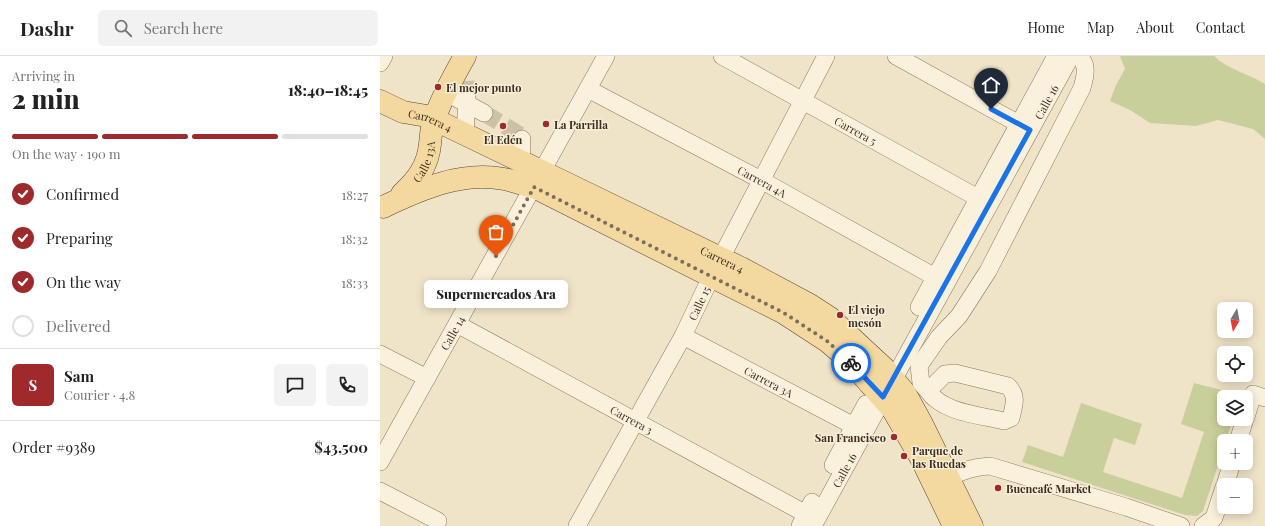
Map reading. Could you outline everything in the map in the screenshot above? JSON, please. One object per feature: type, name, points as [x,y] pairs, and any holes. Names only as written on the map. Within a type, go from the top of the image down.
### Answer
[{"type":"main road","name":"Calle 13A","points":[[381,208],[397,198],[418,178],[428,156],[434,120],[443,95],[465,80]]},
{"type":"main road","name":"Carrera 4","points":[[380,101],[403,112],[434,120],[521,162],[538,180],[711,277],[805,325],[848,359],[884,383]]},
{"type":"main road","name":"Carrera 4","points":[[381,208],[424,188],[467,178],[538,180],[721,258],[810,305],[830,318],[884,383],[902,423],[972,526]]},
{"type":"main road","name":"Carrera 4","points":[[937,473],[954,526]]},
{"type":"street","name":"Calle 14","points":[[380,462],[606,56]]},
{"type":"street","name":"Calle 15","points":[[577,526],[637,421],[683,336],[711,277],[826,56]]},
{"type":"street","points":[[896,56],[1024,127]]},
{"type":"street","name":"Calle 16","points":[[806,522],[1024,127],[1056,56]]},
{"type":"street","name":"Calle 16","points":[[1024,127],[1071,56]]},
{"type":"street","points":[[928,391],[945,374],[955,373],[1008,386],[1013,391],[1016,399],[1010,418],[1004,421],[948,407],[931,396],[921,383],[919,366],[939,337],[959,316],[988,271],[1079,95],[1086,71],[1082,59],[1078,56]]},
{"type":"street","name":"Carrera 5","points":[[727,57],[803,101],[984,201]]},
{"type":"street","points":[[443,95],[465,80]]},
{"type":"street","points":[[465,80],[484,113]]},
{"type":"street","points":[[465,80],[465,136]]},
{"type":"street","name":"Carrera 4A","points":[[588,89],[761,180],[935,277]]},
{"type":"street","points":[[521,162],[522,139]]},
{"type":"street","name":"Calle 16","points":[[806,522],[854,426],[884,383],[935,277],[984,201]]},
{"type":"street","name":"Carrera 3","points":[[457,324],[637,421],[806,522]]},
{"type":"street","name":"Carrera 3A","points":[[683,336],[854,426]]},
{"type":"street","points":[[380,354],[427,378]]},
{"type":"street","points":[[1253,394],[1265,398]]},
{"type":"street","points":[[937,473],[976,466],[990,466],[1147,520],[1181,526]]},
{"type":"street","points":[[380,491],[438,521]]},
{"type":"street","points":[[1203,526],[1214,518],[1217,508]]},
{"type":"green space","points":[[1120,56],[1214,56],[1225,65],[1259,80],[1265,84],[1265,139],[1253,129],[1218,120],[1196,126],[1150,123],[1130,110],[1110,101],[1116,85],[1125,69]]},
{"type":"green space","points":[[1194,383],[1221,390],[1217,390],[1217,426],[1231,426],[1228,434],[1217,434],[1217,468],[1203,511],[1197,516],[1185,515],[1022,462],[1028,445],[1063,457],[1081,403],[1142,424],[1135,445],[1114,438],[1103,472],[1182,498],[1204,432],[1181,424]]},
{"type":"tunnel","points":[[466,81],[467,97]]},
{"type":"tunnel","points":[[484,113],[520,135],[522,139]]},
{"type":"way so far","points":[[496,256],[534,187],[784,313],[805,325],[827,341],[851,363]]},
{"type":"place","name":"El mejor punto","points":[[438,87]]},
{"type":"place","name":"La Parrilla","points":[[546,124]]},
{"type":"place","name":"El Edén","points":[[503,126]]},
{"type":"place","name":"Supermercados Ara","points":[[496,256]]},
{"type":"place","name":"El viejo mesón","points":[[840,315]]},
{"type":"place","name":"San Francisco","points":[[894,437]]},
{"type":"place","name":"Parque de las Ruedas","points":[[904,456]]},
{"type":"place","name":"Buencafé Market","points":[[998,488]]},
{"type":"route","points":[[851,363],[883,397],[1030,130],[991,109]]}]
